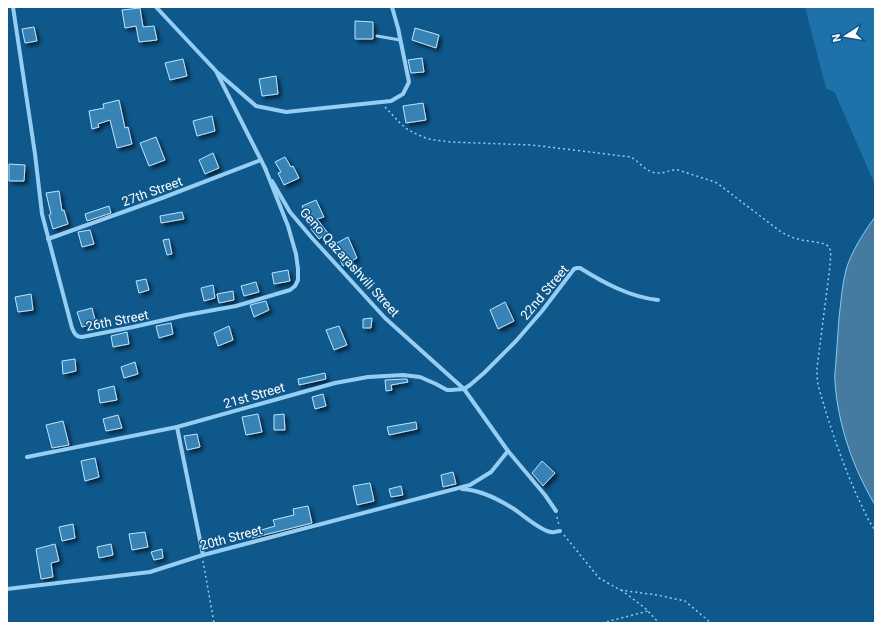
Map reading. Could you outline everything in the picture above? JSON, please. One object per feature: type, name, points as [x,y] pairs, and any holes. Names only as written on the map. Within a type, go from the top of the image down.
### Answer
[{"type":"street","name":"26th Street","points":[[14,7],[42,214],[72,328],[74,333],[79,337],[236,306],[290,290],[295,286],[298,280],[296,254],[288,226],[265,168]]},
{"type":"street","name":"Geno Qazarashvili Street","points":[[156,7],[216,71],[265,168],[290,212],[385,318],[464,389],[508,451],[545,495],[556,511]]},
{"type":"street","points":[[216,71],[256,106],[286,112],[391,101],[403,94],[408,82],[392,7]]},
{"type":"street","name":"27th Street","points":[[48,239],[162,198],[261,160]]},
{"type":"street","name":"22nd Street","points":[[464,389],[484,373],[516,341],[542,311],[574,269],[580,268],[609,284],[637,296],[658,300]]},
{"type":"street","name":"21st Street","points":[[27,456],[177,427],[335,383],[368,377],[403,375],[420,377],[447,390],[464,389]]},
{"type":"street","points":[[177,427],[203,555]]},
{"type":"street","name":"20th Street","points":[[7,588],[150,572],[203,555],[470,485],[490,472],[508,451]]},
{"type":"street","name":"20th Street","points":[[458,488],[472,490],[498,500],[515,509],[544,530],[551,532],[560,531]]},
{"type":"lane","points":[[377,36],[400,40]]},
{"type":"path","points":[[379,102],[407,129],[428,139],[450,142],[532,145],[631,157],[650,172],[657,174],[678,170],[705,178],[717,183],[781,232],[800,240],[827,245],[830,248],[830,266],[817,368],[818,385],[839,452],[854,489],[875,530]]},
{"type":"path","points":[[556,511],[560,531],[599,578],[620,590],[648,611],[659,623]]},
{"type":"path","points":[[203,555],[214,623]]},
{"type":"path","points":[[620,590],[657,595],[685,601],[711,623]]},
{"type":"path","points":[[602,623],[648,611]]},
{"type":"shaded area","points":[[805,7],[875,7],[875,185],[835,93],[826,88]]},
{"type":"shaded area","points":[[875,217],[875,505],[853,461],[843,430],[839,414],[835,377],[839,318],[846,270],[854,249]]},
{"type":"building","points":[[140,8],[143,27],[154,26],[157,40],[139,42],[136,26],[125,28],[122,10]]},
{"type":"building","points":[[355,21],[373,22],[373,39],[355,39]]},
{"type":"building","points":[[34,27],[37,41],[25,43],[22,29]]},
{"type":"building","points":[[415,28],[439,35],[436,48],[412,40]]},
{"type":"building","points":[[422,58],[424,72],[411,73],[408,60]]},
{"type":"building","points":[[183,59],[187,76],[170,80],[165,63]]},
{"type":"building","points":[[276,76],[278,94],[262,96],[259,79]]},
{"type":"building","points":[[119,100],[125,128],[128,127],[132,144],[117,148],[110,120],[98,124],[99,127],[92,129],[89,111],[104,108],[103,104]]},
{"type":"building","points":[[423,103],[426,120],[406,123],[403,106]]},
{"type":"building","points":[[212,116],[215,131],[197,136],[193,121]]},
{"type":"building","points":[[156,137],[165,160],[149,166],[140,143]]},
{"type":"building","points":[[213,153],[219,168],[205,174],[199,160]]},
{"type":"building","points":[[285,157],[291,167],[293,166],[299,178],[284,185],[278,173],[281,172],[275,162]]},
{"type":"building","points":[[9,164],[25,165],[24,181],[9,181]]},
{"type":"building","points":[[59,191],[62,211],[64,210],[68,224],[53,229],[49,215],[51,214],[46,193]]},
{"type":"building","points":[[316,200],[324,217],[317,219],[328,233],[319,239],[311,229],[313,228],[302,206]]},
{"type":"building","points":[[109,206],[111,213],[87,221],[85,214]]},
{"type":"building","points":[[182,212],[184,219],[161,223],[160,216]]},
{"type":"building","points":[[90,230],[94,244],[82,247],[78,232]]},
{"type":"building","points":[[348,237],[357,258],[343,266],[333,245]]},
{"type":"building","points":[[169,239],[172,254],[167,255],[163,240]]},
{"type":"building","points":[[288,270],[290,281],[274,284],[272,273]]},
{"type":"building","points":[[146,279],[149,290],[139,293],[136,281]]},
{"type":"building","points":[[256,282],[259,292],[244,296],[241,286]]},
{"type":"building","points":[[213,285],[215,298],[204,301],[201,288]]},
{"type":"building","points":[[233,291],[234,300],[219,303],[217,294]]},
{"type":"building","points":[[31,294],[33,310],[18,312],[15,297]]},
{"type":"building","points":[[266,301],[269,310],[254,317],[250,305]]},
{"type":"building","points":[[505,302],[514,321],[498,329],[490,310]]},
{"type":"building","points":[[92,308],[96,323],[82,327],[77,312]]},
{"type":"building","points":[[372,318],[371,328],[363,328],[363,319]]},
{"type":"building","points":[[171,323],[173,334],[159,338],[156,326]]},
{"type":"building","points":[[229,326],[233,340],[218,346],[214,333]]},
{"type":"building","points":[[339,326],[347,345],[334,350],[326,330]]},
{"type":"building","points":[[127,332],[129,344],[113,347],[111,336]]},
{"type":"building","points":[[75,359],[76,371],[63,374],[62,361]]},
{"type":"building","points":[[135,362],[138,374],[124,378],[121,367]]},
{"type":"building","points":[[325,373],[326,379],[299,385],[298,379]]},
{"type":"building","points":[[407,379],[408,382],[391,385],[392,390],[386,391],[385,380]]},
{"type":"building","points":[[114,386],[117,400],[100,403],[98,390]]},
{"type":"building","points":[[323,394],[326,406],[315,409],[312,397]]},
{"type":"building","points":[[258,414],[262,432],[246,435],[242,417]]},
{"type":"building","points":[[284,414],[285,430],[274,430],[274,415]]},
{"type":"building","points":[[118,415],[122,428],[106,431],[103,419]]},
{"type":"building","points":[[63,421],[69,445],[52,448],[46,425]]},
{"type":"building","points":[[416,422],[417,429],[389,435],[387,427]]},
{"type":"building","points":[[197,434],[200,447],[187,450],[184,436]]},
{"type":"building","points":[[95,458],[99,477],[85,481],[81,461]]},
{"type":"building","points":[[542,461],[555,473],[543,486],[532,473]]},
{"type":"building","points":[[453,472],[456,484],[443,487],[441,475]]},
{"type":"building","points":[[370,483],[374,501],[357,505],[353,486]]},
{"type":"building","points":[[401,486],[403,495],[391,497],[389,489]]},
{"type":"building","points":[[308,506],[312,523],[252,538],[251,533],[275,526],[273,520],[294,515],[293,509]]},
{"type":"building","points":[[73,524],[75,538],[62,541],[59,527]]},
{"type":"building","points":[[145,532],[148,547],[132,550],[129,534]]},
{"type":"building","points":[[55,544],[59,561],[51,563],[53,577],[41,579],[36,549]]},
{"type":"building","points":[[111,544],[113,555],[99,558],[97,547]]},
{"type":"building","points":[[162,549],[163,558],[154,560],[151,552]]}]
